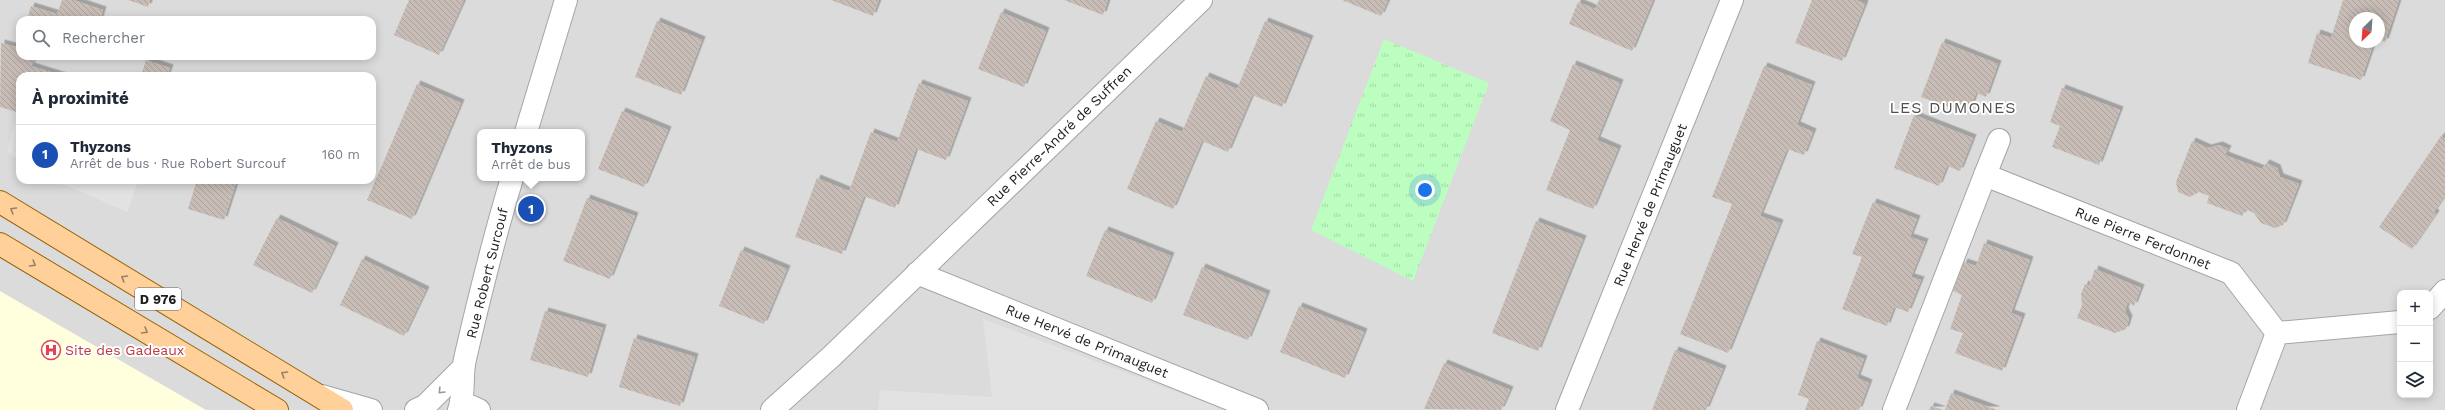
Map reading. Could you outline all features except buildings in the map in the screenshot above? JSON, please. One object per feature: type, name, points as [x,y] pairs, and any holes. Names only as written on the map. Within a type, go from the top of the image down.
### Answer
[{"type":"main road","name":"D 976","points":[[0,202],[342,410]]},
{"type":"main road","name":"D 976","points":[[0,244],[277,410]]},
{"type":"street","points":[[527,129],[566,0]]},
{"type":"street","name":"Rue Pierre-André de Suffren","points":[[772,410],[832,356],[1201,0]]},
{"type":"street","name":"Rue Hervé de Primauguet","points":[[1567,410],[1732,0]]},
{"type":"street","points":[[1894,410],[1999,140]]},
{"type":"street","name":"Rue Pierre Ferdonnet","points":[[1985,175],[2231,273],[2277,333]]},
{"type":"street","name":"Rue Robert Surcouf","points":[[466,408],[463,368],[494,239],[511,181]]},
{"type":"street","name":"Rue Hervé de Primauguet","points":[[917,273],[1257,410]]},
{"type":"street","points":[[2433,304],[2445,290]]},
{"type":"street","points":[[2248,410],[2277,333],[2397,322]]},
{"type":"street","points":[[416,410],[426,406],[463,368]]},
{"type":"street","points":[[317,395],[370,410]]},
{"type":"shaded area","points":[[0,0],[2445,0],[2445,410],[0,410]]},
{"type":"shaded area","points":[[16,119],[16,158],[7,152]]},
{"type":"shaded area","points":[[62,184],[137,184],[128,212]]},
{"type":"shaded area","name":"Site des Gadeaux","points":[[0,291],[206,410],[0,410]]},
{"type":"shaded area","points":[[983,319],[1217,407],[1217,410],[878,410],[880,390],[992,397]]},
{"type":"green space","points":[[1384,39],[1489,83],[1413,281],[1311,230]]},
{"type":"place","name":"Thyzons","points":[[531,209]]},
{"type":"place","name":"Site des Gadeaux","points":[[51,350]]},
{"type":"district","name":"LES DUMONES","points":[[1953,107]]}]
